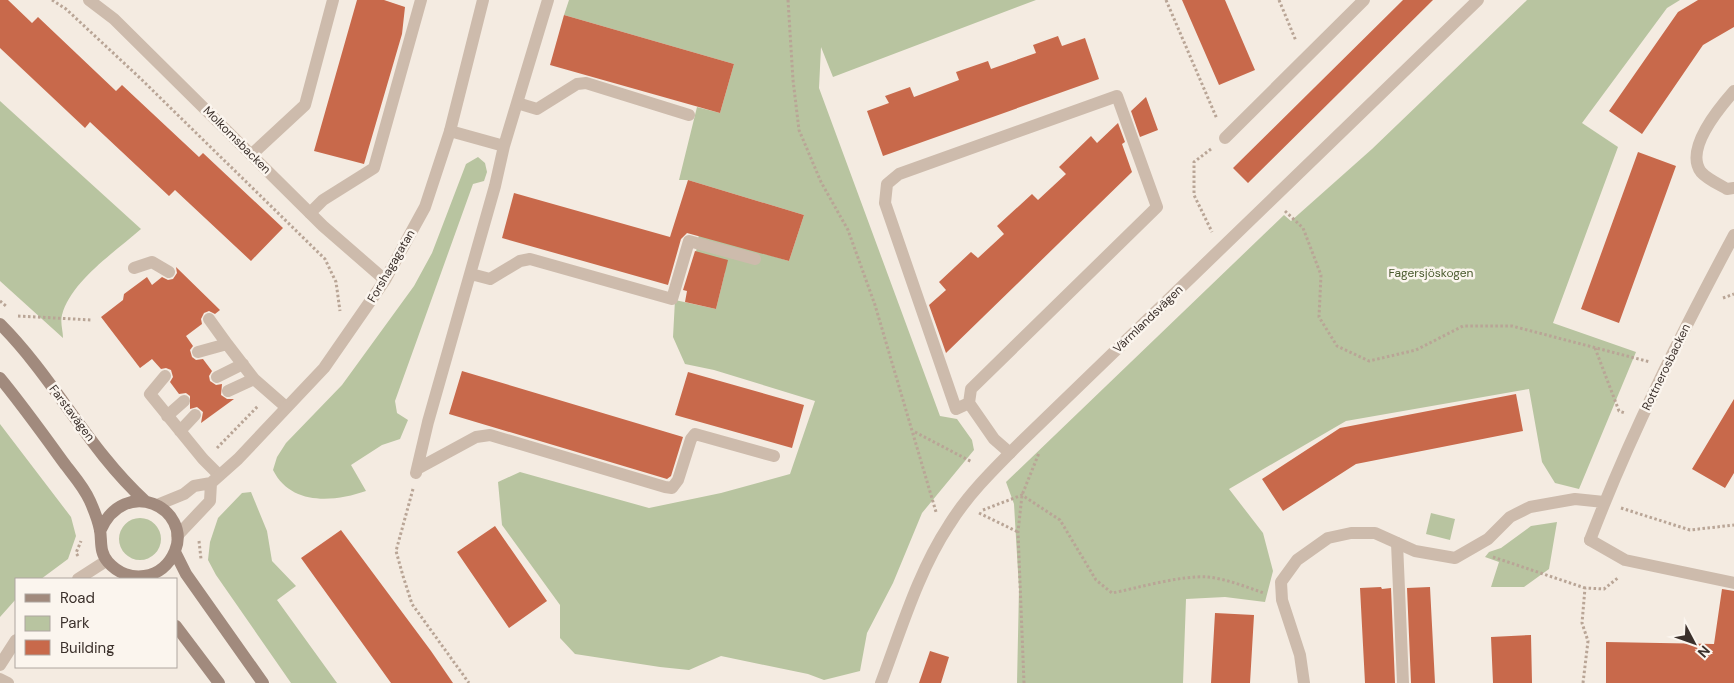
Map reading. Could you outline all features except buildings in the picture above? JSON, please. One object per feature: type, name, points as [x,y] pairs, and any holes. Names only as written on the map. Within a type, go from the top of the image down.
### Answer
[{"type":"street","name":"Molkomsbacken","points":[[89,0],[114,19],[310,213],[357,258],[385,280]]},
{"type":"street","points":[[251,154],[305,104],[333,0]]},
{"type":"street","points":[[310,213],[323,200],[374,168],[421,0]]},
{"type":"street","name":"Forshagagatan","points":[[157,505],[184,494],[194,486],[215,479],[324,368],[385,280],[425,206],[450,131],[483,0]]},
{"type":"street","points":[[417,471],[428,422],[471,274],[504,146],[548,0]]},
{"type":"street","points":[[1225,138],[1364,0]]},
{"type":"street","name":"Värmlandsvägen","points":[[881,683],[920,582],[948,525],[965,502],[1010,453],[1478,0]]},
{"type":"street","points":[[517,103],[537,109],[577,84],[586,83],[689,116]]},
{"type":"street","points":[[1734,91],[1704,131],[1696,158],[1701,172],[1727,189],[1734,188]]},
{"type":"street","points":[[969,403],[956,409],[885,203],[887,184],[899,174],[1117,96],[1157,207],[972,389],[969,403],[994,439],[1010,453]]},
{"type":"street","points":[[450,131],[504,146]]},
{"type":"street","name":"Rottnerosbacken","points":[[1734,235],[1665,366],[1604,502],[1590,540],[1625,560],[1734,583]]},
{"type":"street","points":[[471,274],[490,279],[520,261],[530,259],[672,299],[689,241],[755,259]]},
{"type":"street","points":[[134,268],[152,262],[169,272]]},
{"type":"street","points":[[209,319],[254,378],[286,407]]},
{"type":"street","name":"Farstavägen","points":[[0,324],[34,362],[120,478],[145,501]]},
{"type":"street","points":[[198,352],[227,344]]},
{"type":"street","points":[[217,377],[243,364]]},
{"type":"street","points":[[165,376],[150,394],[204,461],[215,479],[210,502],[178,536]]},
{"type":"street","points":[[0,378],[90,500],[100,531],[100,546],[106,561],[119,573],[134,578]]},
{"type":"street","points":[[228,392],[254,378]]},
{"type":"street","points":[[167,416],[184,401]]},
{"type":"street","points":[[180,431],[195,415]]},
{"type":"street","points":[[417,471],[476,437],[490,435],[672,488],[678,480],[691,439],[695,434],[774,456]]},
{"type":"street","points":[[1304,683],[1300,655],[1282,600],[1281,582],[1297,560],[1328,538],[1351,532],[1375,533],[1415,552],[1455,558],[1488,539],[1510,517],[1530,507],[1575,499],[1604,502]]},
{"type":"street","name":"Farstavägen","points":[[100,531],[106,517],[117,507],[130,501],[145,501],[157,505]]},
{"type":"street","points":[[141,578],[150,576],[162,569],[175,552],[178,536],[172,521],[157,505]]},
{"type":"street","points":[[1397,543],[1403,683]]},
{"type":"street","points":[[175,552],[186,574],[263,683]]},
{"type":"street","points":[[83,576],[106,561]]},
{"type":"street","points":[[178,629],[218,683]]},
{"type":"street","points":[[0,665],[15,642]]},
{"type":"street","points":[[0,679],[8,683]]},
{"type":"path","points":[[52,0],[66,9],[140,78],[325,259],[336,282],[341,309],[336,317]]},
{"type":"path","points":[[788,0],[793,80],[799,130],[821,182],[848,230],[875,305],[914,431],[934,510],[948,525]]},
{"type":"path","points":[[1166,0],[1225,138],[1194,162],[1194,194],[1220,249]]},
{"type":"path","points":[[1279,0],[1304,60]]},
{"type":"path","points":[[1271,199],[1303,228],[1321,275],[1319,317],[1337,346],[1369,361],[1416,350],[1463,326],[1512,326],[1665,366]]},
{"type":"path","points":[[17,316],[92,320]]},
{"type":"path","points":[[1595,348],[1619,411],[1641,420]]},
{"type":"path","points":[[204,461],[270,393]]},
{"type":"path","points":[[914,431],[972,462]]},
{"type":"path","points":[[1024,683],[1018,532],[1022,495],[1042,446]]},
{"type":"path","points":[[417,471],[396,551],[412,604],[470,683]]},
{"type":"path","points":[[1018,532],[978,512],[1022,495]]},
{"type":"path","points":[[1022,495],[1060,520],[1096,580],[1112,593],[1170,581],[1206,577],[1228,581],[1282,600]]},
{"type":"path","points":[[1604,502],[1690,530],[1734,525]]},
{"type":"path","points":[[83,535],[76,553],[83,576]]},
{"type":"path","points":[[1471,549],[1521,568],[1585,588],[1604,589],[1620,576],[1625,560]]},
{"type":"path","points":[[1583,683],[1588,641],[1582,622],[1585,588]]},
{"type":"green space","points":[[569,0],[1036,0],[833,77],[821,47],[819,88],[940,416],[957,419],[972,440],[974,450],[922,513],[893,583],[867,633],[860,671],[824,680],[808,674],[721,656],[689,670],[575,654],[560,638],[560,605],[502,525],[498,482],[520,472],[649,508],[721,493],[790,474],[815,401],[714,370],[685,364],[673,337],[675,300],[716,309],[725,272],[694,264],[699,234],[789,261],[804,215],[688,180],[679,180],[697,107],[720,113],[734,64],[564,15]]},
{"type":"green space","name":"Fagersjöskogen","points":[[1527,0],[1680,0],[1667,8],[1582,123],[1618,147],[1553,323],[1636,352],[1579,489],[1555,483],[1542,462],[1529,389],[1346,421],[1229,489],[1263,533],[1273,571],[1265,602],[1225,597],[1186,599],[1183,683],[1017,683],[1019,589],[1014,504],[1006,482],[1284,215],[1291,221],[1372,149]]},
{"type":"green space","points":[[0,101],[141,229],[107,257],[74,290],[62,315],[63,338],[0,281]]},
{"type":"green space","points":[[478,157],[485,163],[487,172],[484,181],[473,184],[395,401],[397,413],[408,420],[400,439],[382,445],[351,465],[366,491],[354,495],[327,499],[302,495],[291,490],[281,482],[273,470],[277,457],[286,443],[342,385],[414,286],[432,253],[466,164]]},
{"type":"green space","points":[[0,424],[71,517],[76,536],[68,559],[42,578],[15,578],[15,600],[0,617]]},
{"type":"green space","points":[[251,492],[267,531],[272,561],[296,586],[277,600],[337,683],[291,683],[216,575],[208,560],[210,542],[218,518],[242,493]]},
{"type":"green space","points":[[1431,513],[1455,519],[1450,540],[1426,534]]},
{"type":"green space","points":[[144,518],[152,521],[158,527],[161,539],[158,551],[152,557],[136,560],[128,557],[122,551],[119,535],[122,527],[128,521]]},
{"type":"green space","points":[[1557,522],[1549,569],[1524,587],[1491,587],[1499,562],[1485,557],[1489,552],[1501,548],[1531,526]]}]
